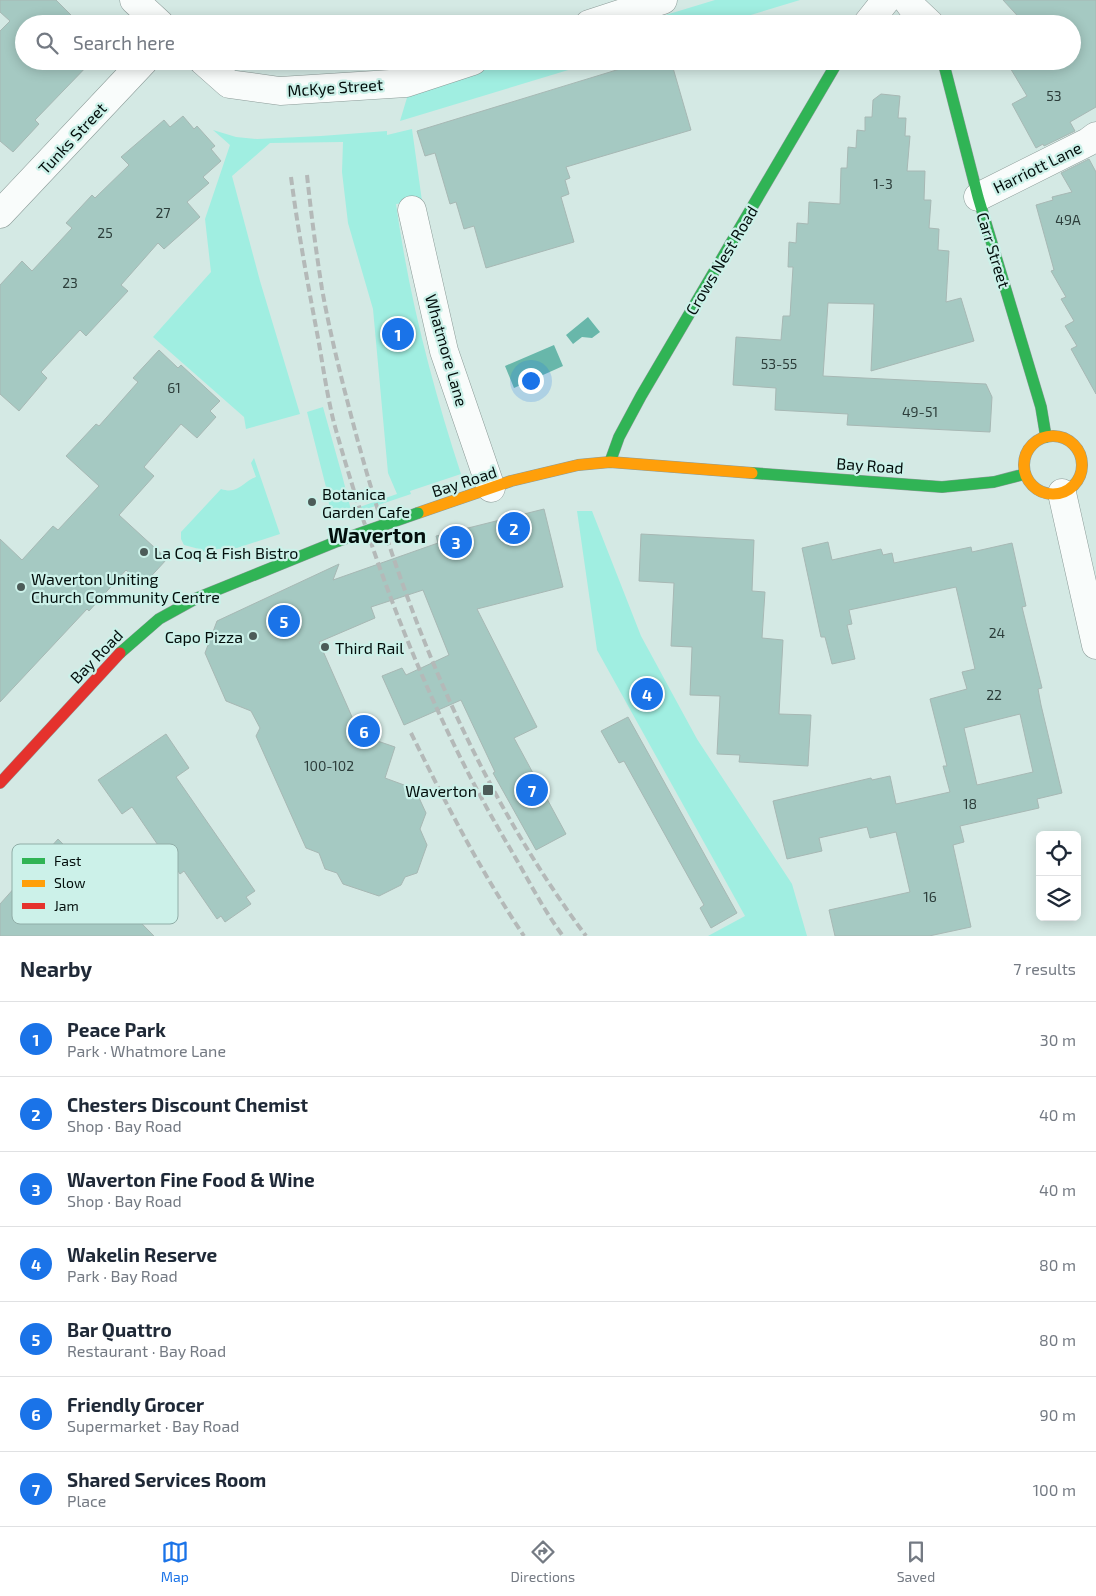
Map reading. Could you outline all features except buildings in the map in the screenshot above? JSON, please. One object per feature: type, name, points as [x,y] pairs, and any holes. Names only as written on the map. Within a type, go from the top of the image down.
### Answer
[{"type":"street","points":[[134,0],[150,15]]},
{"type":"street","points":[[617,15],[663,0]]},
{"type":"street","points":[[857,15],[866,0]]},
{"type":"street","points":[[874,15],[886,0]]},
{"type":"street","points":[[907,0],[921,15]]},
{"type":"street","points":[[928,0],[930,15]]},
{"type":"street","name":"Tunks Street","points":[[0,214],[136,70]]},
{"type":"street","name":"McKye Street","points":[[213,70],[229,84],[280,91],[406,83],[446,70]]},
{"type":"street","name":"Crows Nest Road","points":[[610,462],[618,437],[641,396],[833,70]]},
{"type":"street","name":"Carr Street","points":[[945,70],[978,197],[1041,407],[1046,437]]},
{"type":"street","name":"Harriott Lane","points":[[978,197],[1080,146],[1096,136]]},
{"type":"street","name":"Whatmore Lane","points":[[412,210],[444,351],[491,488]]},
{"type":"street","points":[[1056,436],[1066,439],[1083,451],[1082,472],[1071,488],[1062,493],[1044,493],[1036,489],[1025,474],[1024,465],[1030,447],[1046,437],[1056,436]]},
{"type":"street","name":"Bay Road","points":[[0,783],[118,655],[159,619],[197,598],[236,581],[338,541],[491,488],[568,467],[610,462],[942,487],[990,482],[1025,474]]},
{"type":"street","points":[[1062,493],[1096,645]]},
{"type":"shaded area","points":[[715,0],[800,0],[751,15],[666,15]]},
{"type":"shaded area","points":[[481,70],[568,70],[400,121],[409,91]]},
{"type":"shaded area","points":[[412,129],[422,201],[396,204],[401,239],[422,340],[461,474],[410,491],[411,494],[340,518],[331,518],[327,491],[307,412],[323,407],[351,510],[397,494],[388,473],[373,309],[348,223],[342,172],[343,142],[270,143],[232,176],[260,281],[300,414],[246,429],[244,417],[153,337],[211,272],[205,219],[230,145],[213,130],[236,137],[257,139],[387,131],[387,135]]},
{"type":"shaded area","points":[[588,317],[600,332],[592,338],[582,337],[573,344],[566,335]]},
{"type":"shaded area","points":[[554,345],[563,366],[514,388],[505,366]]},
{"type":"shaded area","points":[[254,458],[280,534],[237,548],[218,549],[207,553],[184,545],[181,539],[181,532],[221,489],[237,489],[256,477],[251,463]]},
{"type":"shaded area","points":[[577,511],[592,511],[641,636],[697,739],[792,884],[807,936],[708,936],[745,916],[597,650]]},
{"type":"railway","points":[[307,175],[322,289],[334,345],[357,438],[398,570],[448,698],[478,760],[511,821],[547,879],[586,936]]},
{"type":"railway","points":[[291,177],[303,258],[334,423],[350,478],[387,586],[429,692],[454,744],[508,845],[541,903],[563,936]]},
{"type":"railway","points":[[411,733],[464,836],[524,936]]},
{"type":"traffic: fast","points":[[610,462],[619,437],[641,396],[833,70]]},
{"type":"traffic: fast","points":[[945,70],[978,197],[1041,407],[1046,437]]},
{"type":"traffic: fast","points":[[752,473],[942,487],[994,482],[1025,474]]},
{"type":"traffic: fast","points":[[338,541],[418,513]]},
{"type":"traffic: fast","points":[[120,653],[159,619],[197,598],[338,541]]},
{"type":"traffic: slow","points":[[1053,436],[1064,438],[1077,449],[1082,465],[1080,476],[1069,489],[1053,494],[1042,492],[1029,481],[1024,465],[1026,454],[1037,441],[1053,436]]},
{"type":"traffic: slow","points":[[418,513],[511,481],[578,465],[610,462],[752,473]]},
{"type":"traffic: jam","points":[[0,783],[120,653]]},
{"type":"place","name":"Peace Park","points":[[398,334]]},
{"type":"place","name":"Botanica Garden Cafe","points":[[312,502]]},
{"type":"place","name":"Chesters Discount Chemist","points":[[514,528]]},
{"type":"place","name":"Waverton Fine Food & Wine","points":[[456,542]]},
{"type":"place","name":"La Coq & Fish Bistro","points":[[144,552]]},
{"type":"place","name":"Waverton Uniting Church Community Centre","points":[[21,587]]},
{"type":"place","name":"Bar Quattro","points":[[284,621]]},
{"type":"place","name":"Capo Pizza","points":[[253,636]]},
{"type":"place","name":"Third Rail","points":[[325,647]]},
{"type":"place","name":"Wakelin Reserve","points":[[647,694]]},
{"type":"place","name":"Friendly Grocer","points":[[364,731]]},
{"type":"place","name":"Waverton","points":[[488,790]]},
{"type":"place","name":"Shared Services Room","points":[[532,790]]},
{"type":"district","name":"Waverton","points":[[377,534]]}]
